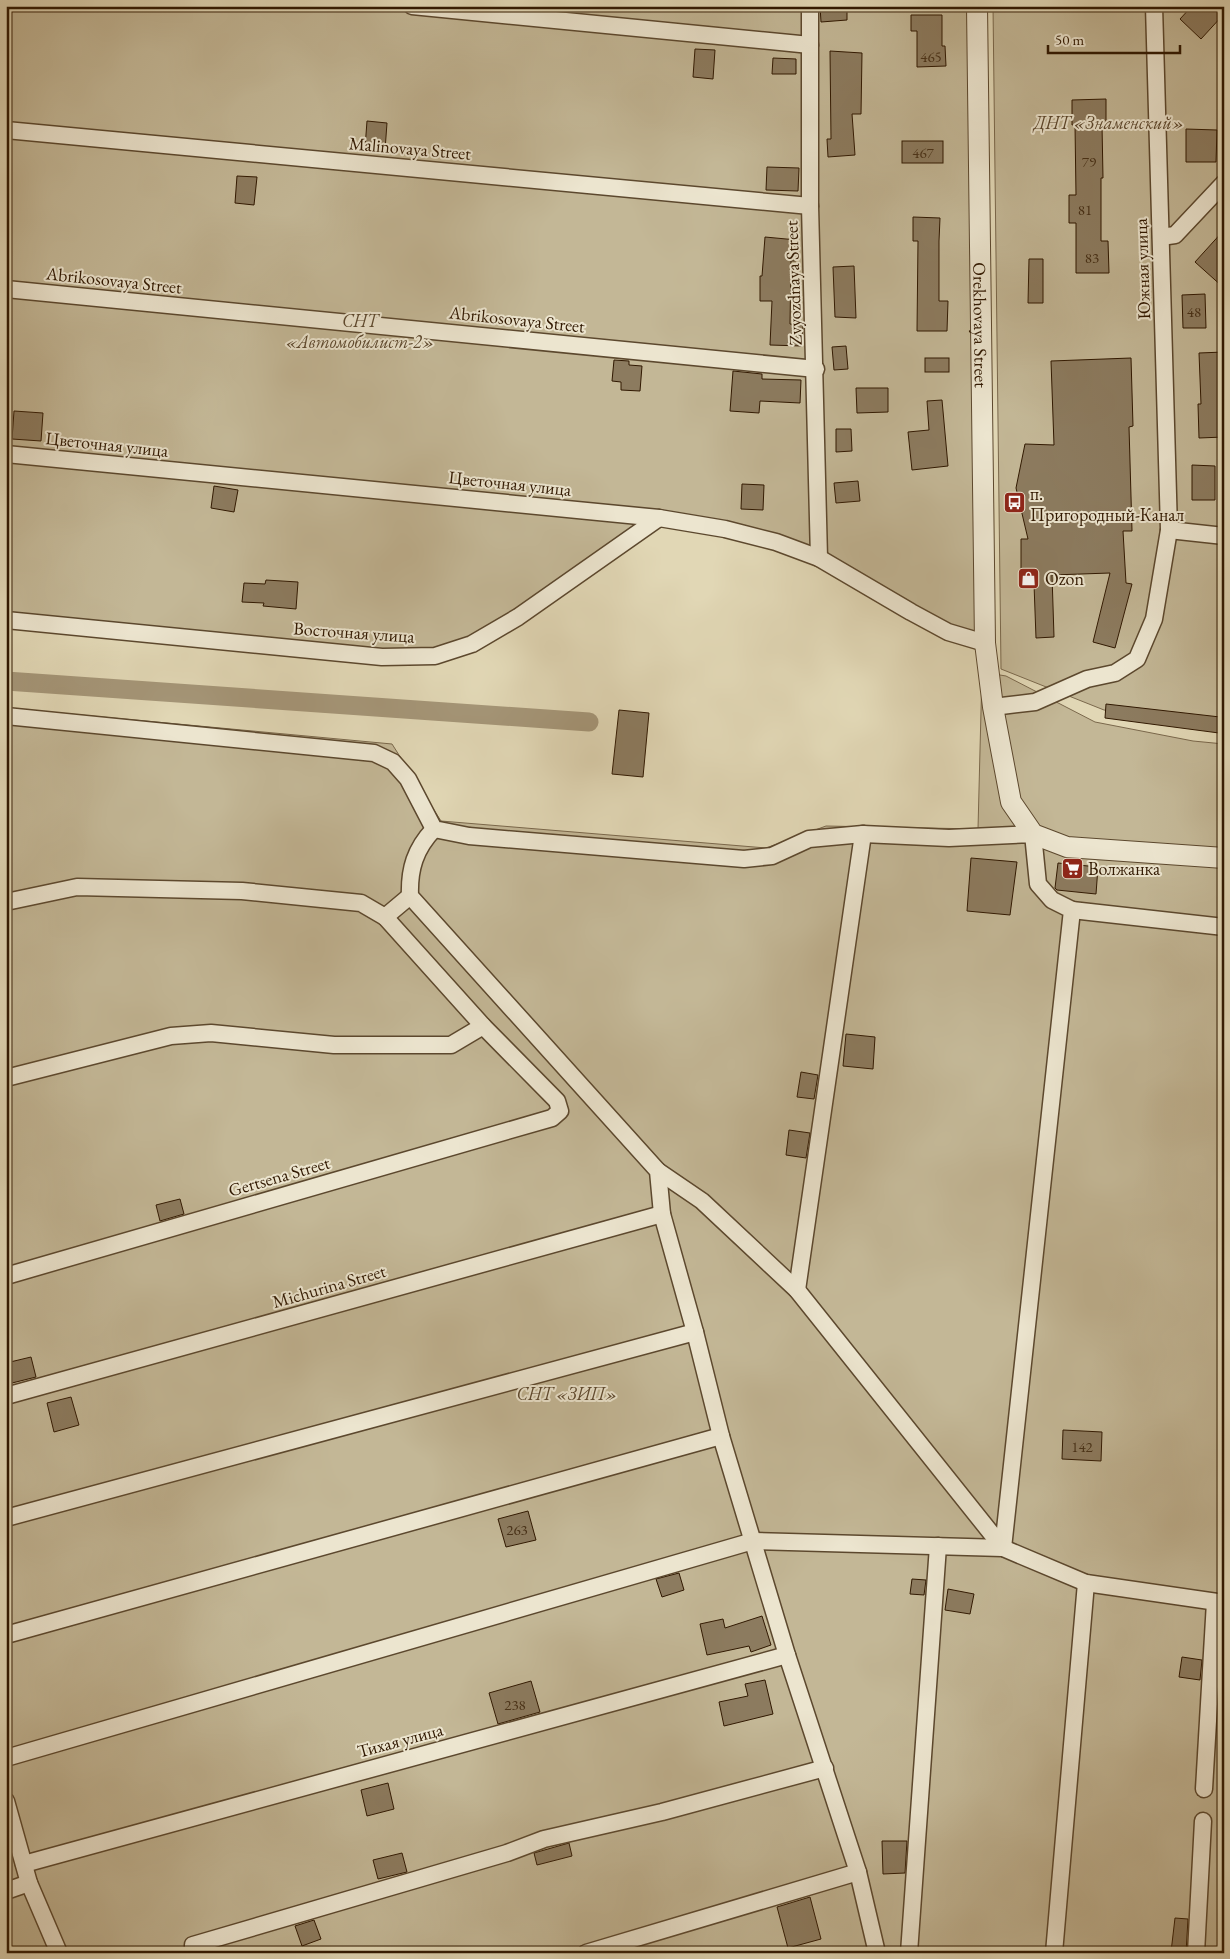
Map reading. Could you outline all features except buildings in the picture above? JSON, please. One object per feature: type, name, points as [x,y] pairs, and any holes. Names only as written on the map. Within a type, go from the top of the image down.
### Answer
[{"type":"street","points":[[412,6],[810,45]]},
{"type":"street","name":"Zvyozdnaya Street","points":[[810,6],[810,206],[816,369],[819,558]]},
{"type":"street","name":"Orekhovaya Street","points":[[977,6],[985,643],[993,707],[1011,802],[1033,834]]},
{"type":"street","name":"Южная улица","points":[[993,707],[1034,702],[1087,680],[1115,673],[1137,659],[1154,619],[1169,530],[1154,6]]},
{"type":"street","name":"Malinovaya Street","points":[[6,130],[810,206]]},
{"type":"street","points":[[1161,237],[1175,235],[1224,183]]},
{"type":"street","name":"Abrikosovaya Street","points":[[6,289],[816,369]]},
{"type":"street","name":"Цветочная улица","points":[[6,454],[659,518],[725,529],[776,542],[819,558],[948,632],[985,643]]},
{"type":"street","name":"Восточная улица","points":[[6,620],[382,658],[434,656],[472,644],[518,617],[659,518]]},
{"type":"street","points":[[1169,530],[1224,536]]},
{"type":"street","points":[[6,716],[374,753],[393,762],[408,779],[434,829]]},
{"type":"street","points":[[434,829],[469,836],[744,859],[772,856],[809,839],[863,834],[949,838],[1033,834],[1067,847],[1224,858]]},
{"type":"street","points":[[434,829],[422,842],[409,876],[410,896],[658,1172],[702,1201],[797,1290],[1003,1548]]},
{"type":"street","points":[[797,1290],[863,834]]},
{"type":"street","points":[[1033,834],[1038,884],[1052,900],[1072,910],[1224,927]]},
{"type":"street","points":[[6,902],[77,886],[242,891],[361,903],[385,917],[483,1026],[451,1045],[334,1045],[211,1033],[170,1036],[6,1078]]},
{"type":"street","points":[[385,917],[410,896]]},
{"type":"street","points":[[1003,1548],[1072,910]]},
{"type":"street","name":"Gertsena Street","points":[[6,1276],[552,1118],[560,1111],[556,1101],[483,1026]]},
{"type":"street","points":[[658,1172],[662,1214],[695,1332],[721,1436],[787,1654],[858,1872],[877,1953]]},
{"type":"street","name":"Michurina Street","points":[[6,1396],[662,1214]]},
{"type":"street","points":[[6,1518],[695,1332]]},
{"type":"street","points":[[6,1636],[721,1436]]},
{"type":"street","points":[[6,1758],[753,1541],[1003,1548],[1086,1583],[1220,1602],[1204,1789]]},
{"type":"street","points":[[909,1953],[938,1546]]},
{"type":"street","points":[[1054,1953],[1086,1583]]},
{"type":"street","name":"Тихая улица","points":[[24,1864],[787,1654]]},
{"type":"street","points":[[193,1953],[193,1945],[506,1853],[544,1840],[662,1812],[824,1768]]},
{"type":"street","points":[[6,1801],[29,1883],[59,1953]]},
{"type":"street","points":[[1196,1953],[1203,1821]]},
{"type":"street","points":[[586,1953],[858,1872]]},
{"type":"street","points":[[6,1891],[29,1883]]},
{"type":"green space","name":"СНТ «Автомобилист-2»","points":[[6,6],[977,6],[985,643],[819,558],[659,518],[518,617],[435,656],[6,620]]},
{"type":"green space","name":"ДНТ «Знаменский»","points":[[993,6],[1224,6],[1224,726],[1104,710],[1001,669]]},
{"type":"green space","name":"СНТ «ЗИП»","points":[[982,672],[1006,676],[1095,722],[1193,741],[1224,744],[1224,1953],[6,1953],[6,708],[392,744],[441,821],[766,848],[826,826],[978,829]]},
{"type":"waterway","points":[[6,681],[589,722]]},
{"type":"place","name":"п. Пригородный-Канал","points":[[1014,503]]},
{"type":"place","name":"Ozon","points":[[1029,578]]},
{"type":"place","name":"Волжанка","points":[[1072,868]]}]
